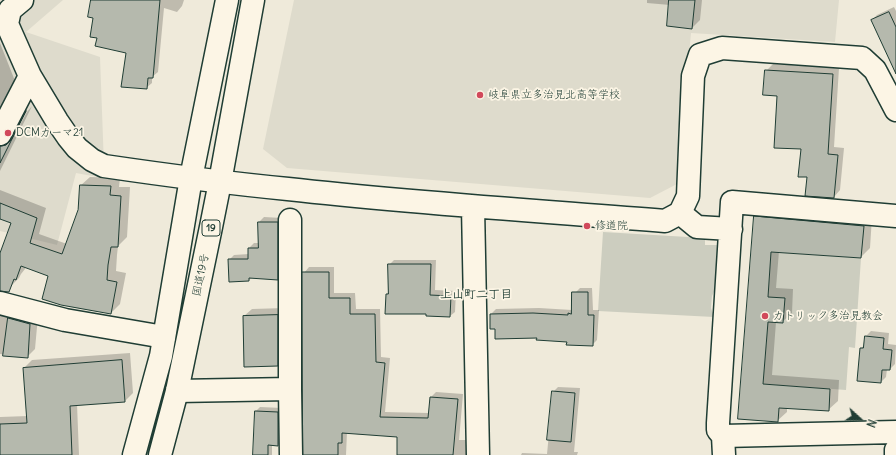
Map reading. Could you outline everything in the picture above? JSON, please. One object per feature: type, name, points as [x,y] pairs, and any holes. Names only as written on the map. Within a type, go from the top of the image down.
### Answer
[{"type":"main road","points":[[134,455],[161,356],[191,178],[227,0]]},
{"type":"main road","name":"国道19号","points":[[160,455],[177,391],[220,182],[253,0]]},
{"type":"main road","points":[[13,3],[7,24],[30,76],[57,121],[77,148],[92,160],[104,166],[220,182],[289,190],[474,207],[664,221],[680,213],[688,196],[694,76],[700,55],[722,48],[862,58],[875,70],[896,110]]},
{"type":"main road","points":[[0,134],[30,76]]},
{"type":"main road","points":[[896,216],[732,202],[718,423],[718,430],[724,446],[896,432]]},
{"type":"main road","points":[[474,207],[478,455]]},
{"type":"main road","points":[[680,213],[697,227],[730,229]]},
{"type":"main road","points":[[290,220],[291,455]]},
{"type":"main road","points":[[0,303],[65,320],[164,337]]},
{"type":"main road","points":[[177,391],[290,389]]},
{"type":"main road","points":[[896,450],[896,455]]},
{"type":"shaded area","points":[[0,0],[63,0],[26,32],[100,57],[104,166],[103,178],[76,173],[57,245],[0,231]]},
{"type":"shaded area","name":"岐阜県立多治見北高等学校","points":[[294,0],[839,0],[835,42],[691,33],[677,184],[650,198],[287,168],[263,149]]},
{"type":"shaded area","points":[[603,232],[705,238],[705,245],[723,245],[721,277],[712,296],[711,308],[714,317],[598,311]]},
{"type":"shaded area","points":[[771,252],[861,258],[855,348],[849,347],[846,390],[763,384],[768,322],[783,323],[785,299],[768,297]]},
{"type":"building","points":[[91,0],[160,0],[153,78],[148,78],[147,89],[121,87],[126,53],[95,46],[97,38],[90,37],[93,18],[88,17]]},
{"type":"building","points":[[669,0],[695,0],[692,29],[667,26]]},
{"type":"building","points":[[889,12],[896,27],[896,74],[871,20]]},
{"type":"building","points":[[765,70],[833,74],[828,154],[838,155],[834,198],[805,196],[807,177],[798,177],[801,149],[774,148],[777,96],[763,95]]},
{"type":"building","points":[[26,111],[0,163],[0,146],[6,145],[11,140]]},
{"type":"building","points":[[80,185],[111,186],[110,195],[121,196],[118,247],[111,247],[108,265],[107,280],[117,282],[111,314],[61,305],[42,299],[48,276],[21,266],[16,280],[14,279],[9,292],[0,291],[0,253],[11,223],[0,219],[0,203],[37,218],[30,243],[62,254],[78,210]]},
{"type":"building","name":"カトリック多治見教会","points":[[754,216],[864,226],[861,258],[771,252],[768,297],[785,298],[783,323],[768,322],[763,384],[830,389],[829,411],[779,408],[778,422],[738,419]]},
{"type":"building","points":[[258,222],[278,222],[278,280],[249,278],[249,281],[229,282],[228,259],[248,259],[248,248],[258,248]]},
{"type":"building","points":[[388,264],[431,264],[430,295],[451,296],[450,317],[426,316],[426,314],[385,314],[386,294],[388,294]]},
{"type":"building","points":[[302,272],[329,272],[329,298],[350,298],[350,314],[375,314],[376,362],[385,363],[380,417],[428,418],[430,397],[458,399],[453,455],[397,455],[397,437],[342,433],[342,443],[338,443],[338,455],[303,455]]},
{"type":"building","points":[[572,292],[588,292],[588,315],[594,315],[593,346],[566,345],[567,342],[536,340],[537,338],[495,339],[495,329],[490,329],[490,314],[533,313],[568,315],[568,313],[571,314]]},
{"type":"building","points":[[278,315],[278,366],[244,367],[243,316]]},
{"type":"building","points":[[8,318],[30,324],[28,358],[3,356]]},
{"type":"building","points":[[865,336],[884,338],[883,349],[892,350],[890,370],[882,370],[881,383],[857,381],[860,348],[863,348]]},
{"type":"building","points":[[122,360],[125,402],[70,406],[72,455],[0,455],[0,424],[27,423],[23,368]]},
{"type":"building","points":[[552,391],[575,393],[571,442],[547,440]]},
{"type":"building","points":[[255,411],[278,412],[278,446],[268,445],[268,455],[253,455]]},
{"type":"place","name":"岐阜県立多治見北高等学校","points":[[480,95]]},
{"type":"place","name":"DCMカーマ21","points":[[8,133]]},
{"type":"place","name":"修道院","points":[[587,226]]},
{"type":"place","name":"カトリック多治見教会","points":[[765,316]]},
{"type":"district","name":"上山町二丁目","points":[[476,295]]}]
